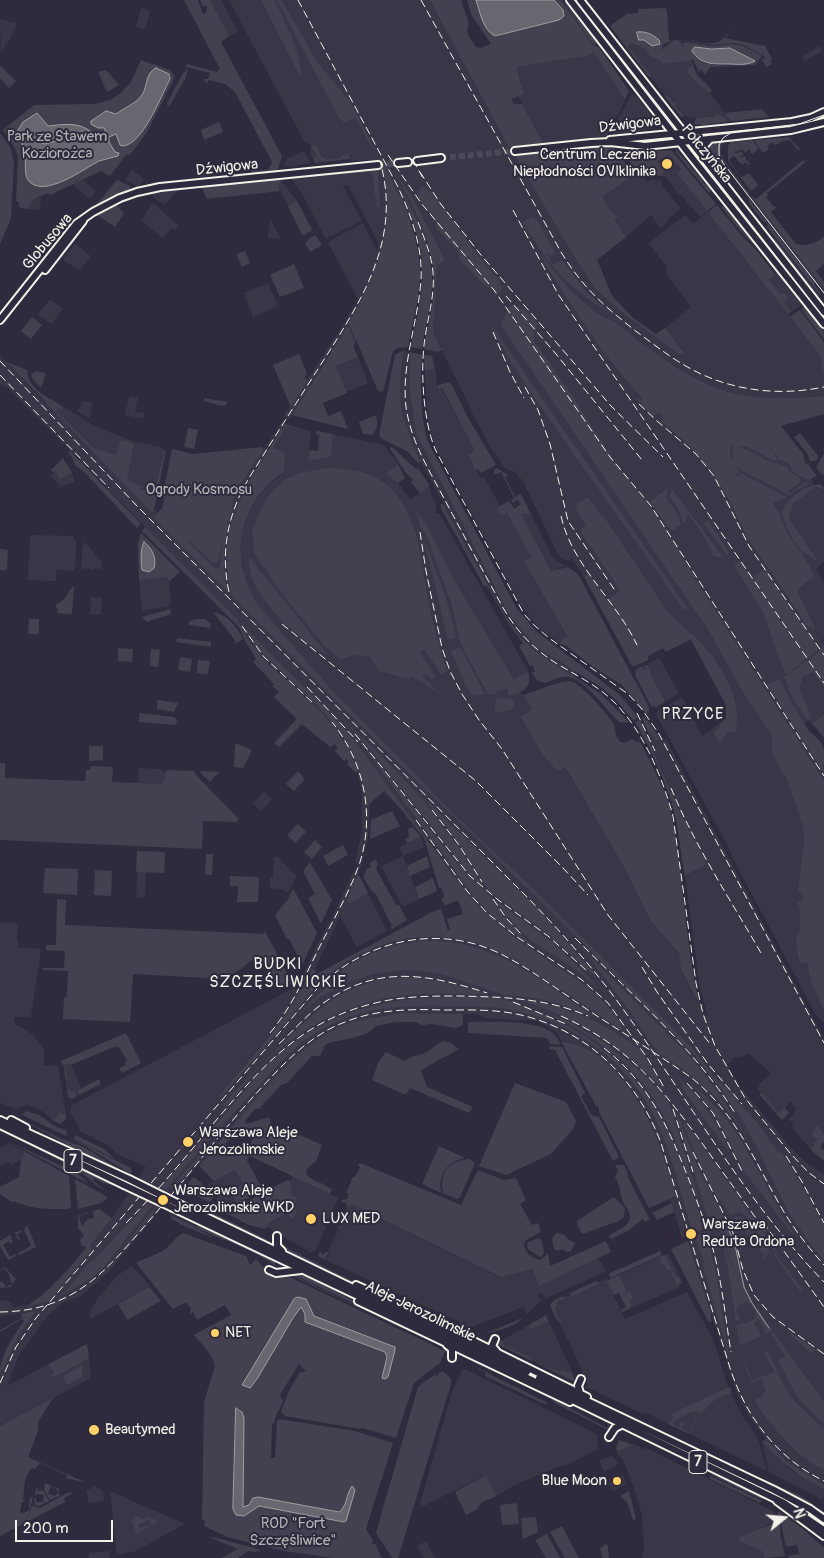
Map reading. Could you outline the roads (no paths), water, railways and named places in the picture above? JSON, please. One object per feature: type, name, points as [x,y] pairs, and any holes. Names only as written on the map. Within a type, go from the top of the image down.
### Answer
[{"type":"main road","name":"Połczyńska","points":[[570,0],[679,142],[824,324]]},
{"type":"main road","name":"Połczyńska","points":[[580,0],[824,312]]},
{"type":"main road","name":"Dźwigowa","points":[[515,151],[672,133],[792,122],[811,118],[824,112]]},
{"type":"main road","name":"Dźwigowa","points":[[591,143],[610,142],[645,146],[797,129],[824,122]]},
{"type":"main road","points":[[706,161],[702,148],[711,138]]},
{"type":"main road","points":[[418,161],[441,158]]},
{"type":"main road","points":[[398,163],[408,162]]},
{"type":"main road","name":"Dźwigowa","points":[[85,217],[120,198],[150,189],[378,165]]},
{"type":"main road","points":[[722,194],[727,193],[728,189]]},
{"type":"main road","name":"Globusowa","points":[[0,320],[76,224],[85,217]]},
{"type":"main road","name":"Globusowa","points":[[0,325],[78,230],[85,217]]},
{"type":"main road","points":[[18,1118],[21,1125]]},
{"type":"main road","name":"Aleje Jerozolimskie","points":[[0,1120],[129,1179],[175,1206],[265,1253],[399,1313],[810,1508],[824,1519]]},
{"type":"main road","points":[[11,1120],[39,1137]]},
{"type":"main road","name":"Aleje Jerozolimskie","points":[[0,1125],[124,1185],[256,1240],[329,1275],[399,1313]]},
{"type":"main road","points":[[0,1129],[22,1137]]},
{"type":"main road","points":[[256,1240],[270,1242],[277,1236],[276,1246],[289,1256]]},
{"type":"main road","points":[[265,1253],[276,1262],[276,1268],[269,1270],[272,1272],[301,1270]]},
{"type":"main road","points":[[329,1275],[364,1288],[580,1393],[600,1404],[604,1410]]},
{"type":"main road","points":[[318,1278],[360,1302],[447,1344],[547,1392],[590,1409]]},
{"type":"main road","points":[[494,1339],[493,1347],[498,1353]]},
{"type":"main road","points":[[447,1344],[452,1349],[452,1358]]},
{"type":"main road","name":"Aleje Jerozolimskie","points":[[537,1379],[590,1409],[788,1505],[824,1530]]},
{"type":"main road","points":[[580,1393],[578,1386],[581,1379]]},
{"type":"main road","points":[[610,1418],[613,1425],[611,1434],[623,1424]]},
{"type":"main road","name":"7","points":[[774,1499],[824,1536]]},
{"type":"main road","name":"Aleje Jerozolimskie","points":[[795,1501],[824,1525]]},
{"type":"main road","points":[[812,1528],[824,1541]]},
{"type":"waterway","points":[[726,1223],[735,1245],[744,1287],[769,1328]]},
{"type":"tunnel","points":[[441,158],[515,151]]},
{"type":"tunnel","points":[[378,165],[398,163]]},
{"type":"tram line","points":[[824,115],[799,124],[732,132],[723,138],[719,145],[719,155],[723,163],[824,293]]},
{"type":"railway","points":[[298,0],[397,185],[415,231],[420,256],[421,280],[408,359],[405,391],[406,407],[417,445],[467,542],[512,622],[541,653],[599,689],[617,705],[628,718],[648,749],[673,816],[696,983],[703,1014],[715,1046],[745,1098],[790,1153],[808,1172],[824,1184]]},
{"type":"railway","points":[[421,0],[561,252],[577,276],[604,305],[637,332],[700,374],[734,386],[770,391],[806,390],[824,387]]},
{"type":"railway","points":[[388,155],[421,203],[494,290],[610,457],[651,506],[824,776]]},
{"type":"railway","points":[[413,160],[423,178]]},
{"type":"railway","points":[[229,592],[226,577],[226,548],[231,519],[242,491],[348,320],[362,296],[373,271],[386,219],[386,191],[380,161]]},
{"type":"railway","points":[[420,172],[440,203],[481,255],[611,406],[663,457]]},
{"type":"railway","points":[[513,210],[558,294],[824,683]]},
{"type":"railway","points":[[418,222],[429,253],[433,273],[432,297],[424,350],[423,380],[425,411],[436,451],[524,614],[549,638],[628,694],[641,708],[659,734],[824,1043]]},
{"type":"railway","points":[[506,296],[642,460]]},
{"type":"railway","points":[[493,332],[510,372],[524,398]]},
{"type":"railway","points":[[0,361],[137,506],[543,913],[615,998],[740,1180],[766,1215],[824,1282]]},
{"type":"railway","points":[[0,375],[109,488]]},
{"type":"railway","points":[[525,387],[538,410],[550,444],[568,521],[616,592]]},
{"type":"railway","points":[[639,404],[696,454],[714,476],[749,546],[824,655]]},
{"type":"railway","points":[[561,516],[567,534],[584,567],[618,613],[637,645]]},
{"type":"railway","points":[[420,532],[442,648],[450,671],[462,694],[479,720],[502,749],[608,915],[711,1045]]},
{"type":"railway","points":[[282,624],[476,781],[588,895]]},
{"type":"railway","points":[[242,626],[264,657],[313,703]]},
{"type":"railway","points":[[307,687],[358,742]]},
{"type":"railway","points":[[637,713],[655,751]]},
{"type":"railway","points":[[270,1033],[291,1003],[341,906],[356,873],[364,844],[366,826],[364,789],[352,754],[332,722]]},
{"type":"railway","points":[[355,734],[470,876],[497,899],[548,936],[586,970]]},
{"type":"railway","points":[[671,788],[691,831],[761,953]]},
{"type":"railway","points":[[432,810],[459,845],[482,882]]},
{"type":"railway","points":[[416,820],[467,891],[487,913],[517,937],[582,980],[608,1003],[648,1059],[665,1089]]},
{"type":"railway","points":[[493,899],[507,919],[521,934]]},
{"type":"railway","points":[[575,938],[681,1043],[735,1113]]},
{"type":"railway","points":[[0,1383],[16,1347],[36,1318],[315,991],[334,974],[355,960],[377,949],[401,942],[425,939],[450,939],[475,944],[499,953],[532,972],[693,1079],[733,1122],[786,1215],[824,1265]]},
{"type":"railway","points":[[642,967],[657,992],[708,1064],[742,1104]]},
{"type":"railway","points":[[279,1044],[313,1011],[339,993],[359,984],[380,978],[400,976],[421,977],[487,993]]},
{"type":"railway","points":[[126,1223],[162,1185],[236,1097],[271,1060],[310,1030],[332,1018],[356,1008],[393,999],[440,996],[492,997],[541,1002],[588,1016]]},
{"type":"railway","points":[[513,1002],[566,1024]]},
{"type":"railway","points":[[0,1312],[25,1310],[46,1305],[65,1298],[98,1276],[128,1246],[263,1086],[300,1049],[321,1034],[345,1022],[382,1012],[473,1010],[512,1013],[545,1022],[568,1033],[588,1046],[607,1061],[638,1098],[651,1120],[661,1143],[730,1368],[745,1403],[754,1419],[778,1448],[807,1472],[824,1481]]},
{"type":"railway","points":[[561,1016],[586,1028],[607,1042],[627,1056],[644,1072],[676,1109],[765,1231]]},
{"type":"railway","points":[[604,1048],[620,1062],[647,1093],[667,1128],[683,1165],[714,1251],[731,1352]]},
{"type":"railway","points":[[687,1083],[713,1113],[742,1171]]},
{"type":"railway","points":[[673,1109],[693,1172]]},
{"type":"railway","points":[[693,1152],[733,1233],[743,1270],[754,1295],[773,1317],[824,1354]]},
{"type":"railway","points":[[786,1156],[824,1223]]},
{"type":"railway","points":[[763,1222],[824,1307]]},
{"type":"place","name":"Centrum Leczenia Niepłodności OVIklinika","points":[[667,164]]},
{"type":"place","name":"Warszawa Aleje Jerozolimskie","points":[[188,1142]]},
{"type":"place","name":"Warszawa Aleje Jerozolimskie WKD","points":[[163,1200]]},
{"type":"place","name":"LUX MED","points":[[311,1219]]},
{"type":"place","name":"Warszawa Reduta Ordona","points":[[691,1234]]},
{"type":"place","name":"NET","points":[[215,1333]]},
{"type":"place","name":"Beautymed","points":[[94,1430]]},
{"type":"place","name":"Blue Moon","points":[[617,1481]]},
{"type":"district","name":"PRZYCE","points":[[693,715]]},
{"type":"district","name":"BUDKI SZCZĘŚLIWICKIE","points":[[278,974]]},
{"type":"park label","name":"Park ze Stawem Koziorożca","points":[[57,146]]},
{"type":"park label","name":"Ogrody Kosmosu","points":[[199,490]]},
{"type":"park label","name":"ROD \"Fort Szczęśliwice\"","points":[[293,1532]]}]
